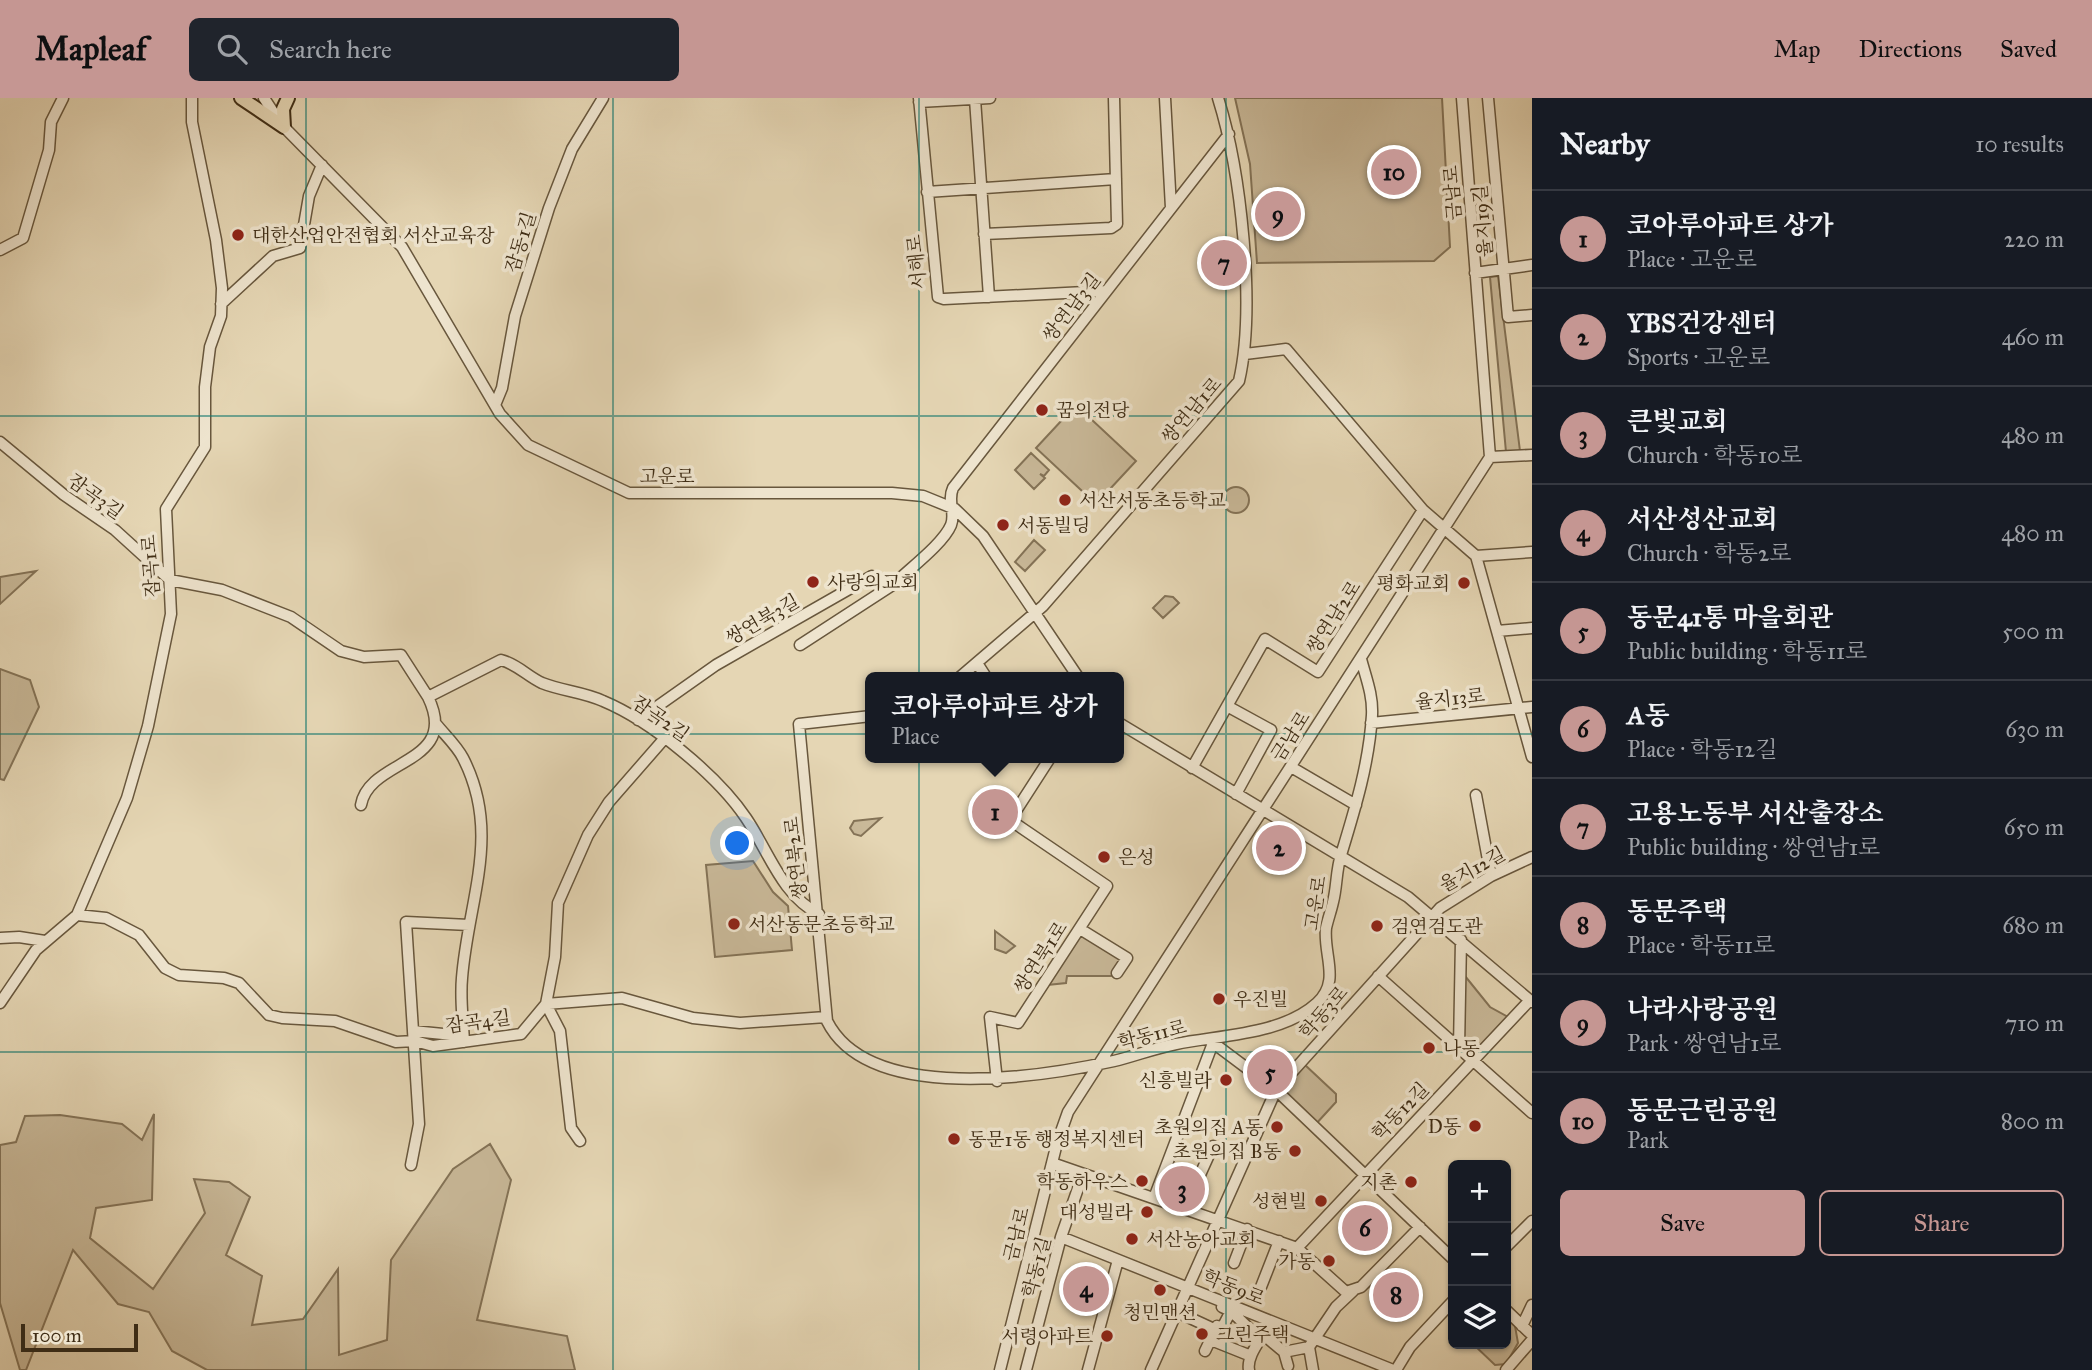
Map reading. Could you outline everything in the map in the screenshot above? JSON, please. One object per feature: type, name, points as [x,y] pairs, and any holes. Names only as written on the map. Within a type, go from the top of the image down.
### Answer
[{"type":"main road","points":[[241,98],[284,127]]},
{"type":"main road","points":[[284,127],[283,109],[288,98]]},
{"type":"street","points":[[0,250],[23,238],[49,150],[51,122],[64,98]]},
{"type":"street","name":"잠곡1로","points":[[0,1003],[45,941],[77,915],[127,798],[148,726],[171,614],[166,509],[205,447],[207,374],[221,304],[216,240],[191,122],[191,98]]},
{"type":"street","name":"고운로","points":[[264,98],[284,127],[408,254],[495,405],[508,425],[528,445],[629,493],[904,493],[929,497],[951,506],[976,528],[1075,672]]},
{"type":"street","name":"잠동1길","points":[[495,405],[502,388],[512,327],[549,208],[572,149],[603,98]]},
{"type":"street","points":[[919,100],[990,98]]},
{"type":"street","points":[[984,234],[1111,228],[1118,222],[1114,98]]},
{"type":"street","points":[[1165,98],[1171,208]]},
{"type":"street","name":"쌍연남1로","points":[[977,663],[1036,614],[1234,389],[1245,354],[1243,254],[1229,134],[1218,98]]},
{"type":"street","name":"금남로","points":[[1000,1370],[1065,1119],[1490,457],[1462,98]]},
{"type":"street","name":"율지19길","points":[[1489,98],[1508,317],[1532,315]]},
{"type":"street","points":[[975,99],[989,297]]},
{"type":"street","name":"서해로","points":[[919,100],[937,296],[943,299],[1105,291]]},
{"type":"street","name":"쌍연남3길","points":[[951,506],[953,488],[1229,134]]},
{"type":"street","points":[[221,304],[272,256],[299,247],[309,196],[322,165]]},
{"type":"street","points":[[927,192],[1116,179]]},
{"type":"street","points":[[1475,273],[1532,265]]},
{"type":"street","points":[[1245,354],[1286,349],[1423,510],[1476,556],[1532,757]]},
{"type":"street","name":"잠곡3길","points":[[0,442],[64,495],[115,530],[170,580]]},
{"type":"street","points":[[1490,457],[1532,455]]},
{"type":"street","points":[[800,645],[894,584],[945,535],[952,520],[951,506]]},
{"type":"street","name":"쌍연남2로","points":[[1192,768],[1265,639],[1318,672],[1423,510]]},
{"type":"street","points":[[1476,556],[1532,552]]},
{"type":"street","name":"쌍연북3길","points":[[638,720],[716,666],[872,576],[894,584]]},
{"type":"street","points":[[170,580],[222,590],[291,617],[341,651],[364,657],[401,655],[428,698],[435,712],[436,724],[422,751],[376,783],[362,798],[361,805]]},
{"type":"street","points":[[1497,631],[1532,628]]},
{"type":"street","points":[[1361,659],[1371,698],[1371,723]]},
{"type":"street","name":"잠곡2길","points":[[428,698],[501,660],[511,662],[542,683],[604,701],[638,720],[664,739],[729,798],[745,817],[796,899],[818,914]]},
{"type":"street","points":[[966,672],[977,663],[983,672]]},
{"type":"street","points":[[1227,706],[1271,730],[1236,794]]},
{"type":"street","name":"율지13로","points":[[1371,723],[1532,707]]},
{"type":"street","name":"쌍연북2로","points":[[826,1017],[799,724],[865,717]]},
{"type":"street","name":"고운로","points":[[1211,1041],[1277,1024],[1309,1009],[1323,996],[1331,977],[1326,930],[1340,857],[1365,765],[1371,723]]},
{"type":"street","points":[[436,724],[463,757],[479,803],[483,835],[480,878],[469,925],[462,979],[463,1039]]},
{"type":"street","name":"고운로","points":[[1124,726],[1433,916],[1531,1001]]},
{"type":"street","points":[[580,1142],[571,1128],[560,1031],[546,1004],[555,957],[558,903],[588,835],[609,802],[664,739]]},
{"type":"street","name":"쌍연북1로","points":[[997,1081],[989,1017],[1018,1023],[1107,886],[1010,820],[1044,763]]},
{"type":"street","points":[[1292,767],[1356,805]]},
{"type":"street","points":[[1476,795],[1491,876]]},
{"type":"street","name":"율지12길","points":[[1433,916],[1451,900],[1491,876],[1532,857]]},
{"type":"street","name":"잠곡4길","points":[[77,915],[106,918],[139,936],[165,968],[179,975],[224,978],[239,983],[269,1015],[335,1021],[396,1042],[413,1036],[433,1046],[463,1039],[521,1034],[546,1004]]},
{"type":"street","name":"학동3로","points":[[1151,1370],[1276,1090],[1433,916]]},
{"type":"street","points":[[411,1165],[419,1124],[406,922],[469,925]]},
{"type":"street","points":[[1080,929],[1126,958],[1117,973]]},
{"type":"street","points":[[0,939],[19,937],[45,941]]},
{"type":"street","points":[[1459,1048],[1461,940]]},
{"type":"street","points":[[1378,976],[1532,1112]]},
{"type":"street","points":[[546,1004],[622,999],[693,1018],[740,1023],[826,1017],[841,1040],[884,1067],[913,1074],[997,1081],[1098,1064]]},
{"type":"street","name":"학동12길","points":[[1297,1248],[1367,1176],[1380,1157],[1531,1001]]},
{"type":"street","name":"학동11로","points":[[1098,1064],[1211,1041],[1276,1090],[1448,1254]]},
{"type":"street","name":"학동11로","points":[[1154,1198],[1211,1041]]},
{"type":"street","points":[[1185,1208],[1213,1146]]},
{"type":"street","points":[[1052,1163],[1297,1248],[1340,1289],[1351,1292]]},
{"type":"street","name":"학동1길","points":[[1027,1370],[1061,1237],[1083,1174]]},
{"type":"street","points":[[1511,1242],[1532,1221]]},
{"type":"street","points":[[1312,1370],[1312,1343],[1337,1306],[1420,1227]]},
{"type":"street","points":[[1234,1263],[1247,1229]]},
{"type":"street","name":"학동9로","points":[[1061,1237],[1209,1296],[1232,1308],[1270,1321],[1312,1343],[1395,1370]]},
{"type":"street","points":[[1259,1292],[1279,1241]]},
{"type":"street","points":[[1088,1370],[1118,1260]]},
{"type":"street","points":[[1522,1326],[1532,1305]]},
{"type":"street","points":[[1395,1370],[1410,1347],[1448,1306]]},
{"type":"street","points":[[1205,1351],[1217,1326],[1222,1328],[1232,1308],[1263,1338],[1284,1352],[1288,1366]]},
{"type":"street","points":[[1177,1312],[1216,1329]]},
{"type":"street","points":[[1511,1315],[1532,1335]]},
{"type":"street","points":[[1249,1370],[1251,1356],[1270,1321]]},
{"type":"street","points":[[1211,1340],[1251,1356]]},
{"type":"street","points":[[1506,1370],[1532,1340]]},
{"type":"street","points":[[1284,1352],[1312,1343]]},
{"type":"street","points":[[1365,1370],[1373,1362]]},
{"type":"shaded area","points":[[1235,98],[1442,98],[1450,247],[1434,261],[1257,263],[1250,164]]},
{"type":"shaded area","points":[[1498,276],[1520,451],[1506,452],[1490,277]]},
{"type":"shaded area","points":[[1076,405],[1136,461],[1096,504],[1036,448]]},
{"type":"shaded area","points":[[1031,453],[1049,470],[1044,476],[1040,474],[1045,478],[1034,489],[1015,470]]},
{"type":"shaded area","points":[[1236,487],[1245,491],[1249,500],[1245,509],[1236,513],[1227,509],[1223,500],[1227,491]]},
{"type":"shaded area","points":[[1034,540],[1045,550],[1025,571],[1015,562]]},
{"type":"shaded area","points":[[36,571],[0,604],[0,577]]},
{"type":"shaded area","points":[[1165,596],[1173,597],[1179,603],[1163,618],[1153,608]]},
{"type":"shaded area","points":[[0,669],[30,680],[39,707],[4,780],[0,779]]},
{"type":"shaded area","points":[[881,818],[861,836],[854,834],[850,828],[854,821]]},
{"type":"shaded area","points":[[753,861],[773,892],[788,906],[792,950],[715,957],[706,865]]},
{"type":"shaded area","points":[[995,931],[1015,946],[1006,953],[995,949]]},
{"type":"shaded area","points":[[1084,934],[1119,957],[1121,963],[1111,976],[1067,976],[1066,983],[1047,985],[1079,935]]},
{"type":"shaded area","points":[[1465,976],[1490,1007],[1508,1017],[1473,1053],[1463,1047]]},
{"type":"shaded area","points":[[1304,1064],[1336,1094],[1336,1102],[1315,1125],[1278,1091]]},
{"type":"shaded area","points":[[154,1114],[152,1200],[96,1208],[90,1238],[153,1289],[205,1213],[194,1179],[229,1182],[250,1197],[226,1255],[262,1276],[252,1325],[303,1319],[338,1269],[339,1355],[387,1340],[391,1260],[453,1169],[490,1144],[511,1180],[477,1320],[567,1336],[575,1370],[207,1370],[172,1351],[149,1312],[118,1304],[73,1250],[26,1370],[20,1370],[0,1303],[0,1145],[16,1142],[25,1116],[60,1115],[122,1124],[142,1140]]},
{"type":"shaded area","points":[[1511,1322],[1515,1326],[1518,1343],[1506,1364],[1495,1365],[1478,1349],[1511,1349]]},
{"type":"place","name":"동문근린공원","points":[[1394,172]]},
{"type":"place","name":"나라사랑공원","points":[[1278,214]]},
{"type":"place","name":"대한산업안전협회 서산교육장","points":[[238,235]]},
{"type":"place","name":"고용노동부 서산출장소","points":[[1224,263]]},
{"type":"place","name":"꿈의전당","points":[[1042,410]]},
{"type":"place","name":"서산서동초등학교","points":[[1065,500]]},
{"type":"place","name":"서동빌딩","points":[[1003,525]]},
{"type":"place","name":"사랑의교회","points":[[813,582]]},
{"type":"place","name":"평화교회","points":[[1464,583]]},
{"type":"place","name":"코아루아파트 상가","points":[[995,812]]},
{"type":"place","name":"YBS건강센터","points":[[1279,848]]},
{"type":"place","name":"은성","points":[[1104,857]]},
{"type":"place","name":"서산동문초등학교","points":[[734,924]]},
{"type":"place","name":"검연검도관","points":[[1377,926]]},
{"type":"place","name":"우진빌","points":[[1219,999]]},
{"type":"place","name":"나동","points":[[1429,1048]]},
{"type":"place","name":"동문41통 마을회관","points":[[1270,1072]]},
{"type":"place","name":"신흥빌라","points":[[1226,1080]]},
{"type":"place","name":"D동","points":[[1475,1126]]},
{"type":"place","name":"초원의집 A동","points":[[1277,1127]]},
{"type":"place","name":"동문1동 행정복지센터","points":[[954,1139]]},
{"type":"place","name":"초원의집 B동","points":[[1295,1151]]},
{"type":"place","name":"학동하우스","points":[[1142,1181]]},
{"type":"place","name":"지촌","points":[[1411,1182]]},
{"type":"place","name":"큰빛교회","points":[[1182,1189]]},
{"type":"place","name":"성현빌","points":[[1321,1201]]},
{"type":"place","name":"대성빌라","points":[[1147,1212]]},
{"type":"place","name":"A동","points":[[1365,1228]]},
{"type":"place","name":"서산농아교회","points":[[1132,1239]]},
{"type":"place","name":"가동","points":[[1329,1261]]},
{"type":"place","name":"서산성산교회","points":[[1086,1289]]},
{"type":"place","name":"청민맨션","points":[[1160,1290]]},
{"type":"place","name":"동문주택","points":[[1396,1295]]},
{"type":"place","name":"그린주택","points":[[1202,1334]]},
{"type":"place","name":"서령아파트","points":[[1107,1336]]}]
